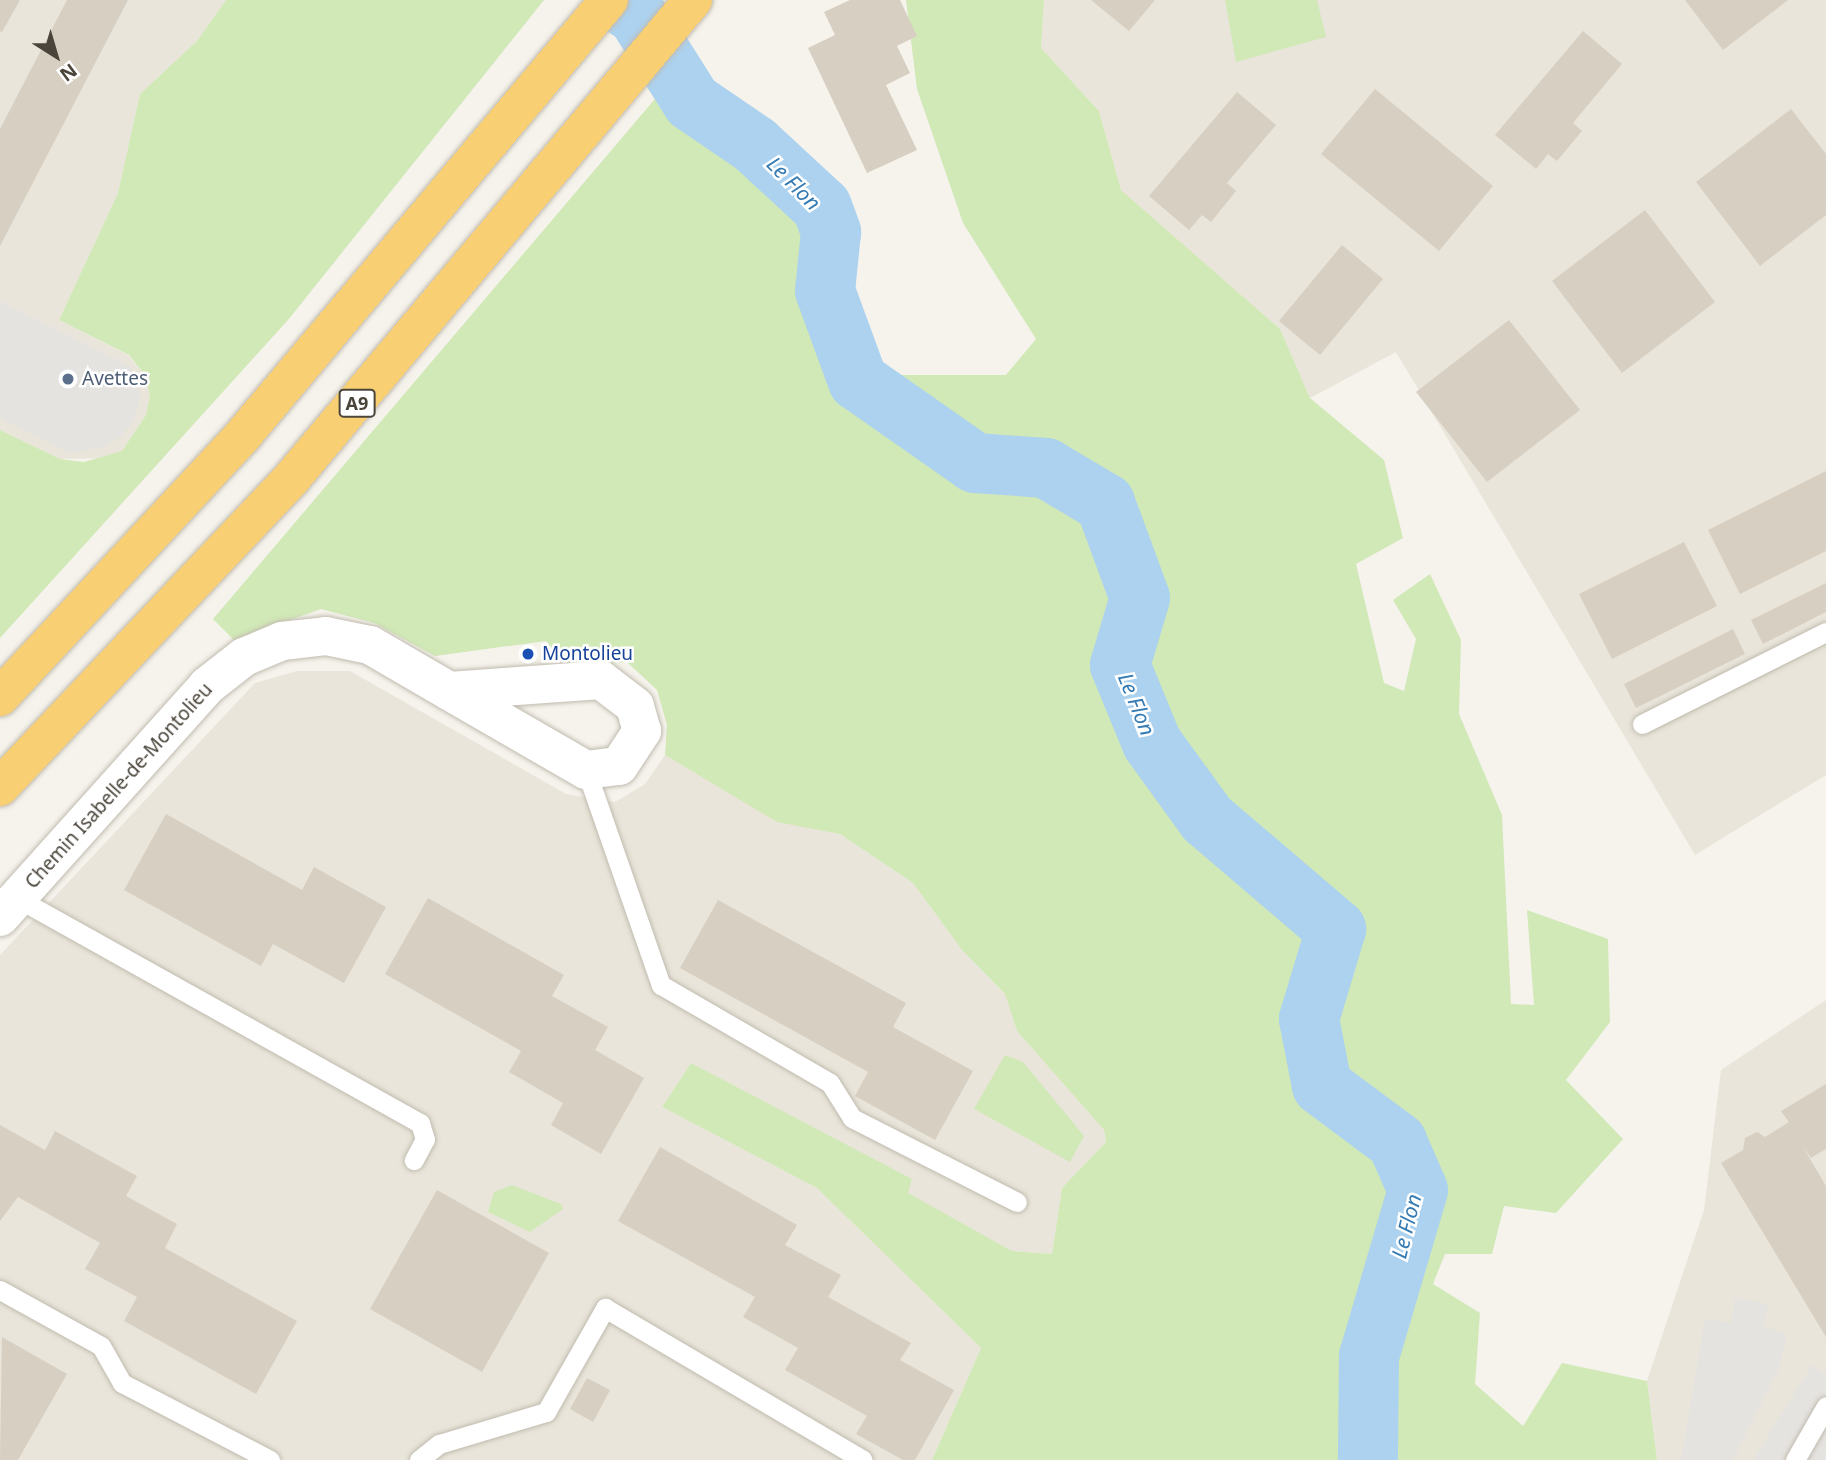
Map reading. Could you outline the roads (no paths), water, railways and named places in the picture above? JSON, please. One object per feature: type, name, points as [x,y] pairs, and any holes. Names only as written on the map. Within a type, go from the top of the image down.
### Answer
[{"type":"highway","points":[[0,697],[244,434],[609,0]]},
{"type":"highway","name":"A9","points":[[0,787],[292,478],[692,0]]},
{"type":"street","name":"Chemin Isabelle-de-Montolieu","points":[[9,907],[207,686],[244,657],[282,641],[326,636],[370,645],[586,770]]},
{"type":"street","points":[[449,691],[601,680],[635,706],[642,731],[619,766],[586,770]]},
{"type":"lane","points":[[1642,724],[1826,632]]},
{"type":"lane","points":[[586,770],[661,985],[830,1083],[852,1118],[1017,1202]]},
{"type":"lane","name":"Chemin Isabelle-de-Montolieu","points":[[9,907],[420,1123],[425,1139],[414,1160]]},
{"type":"lane","points":[[0,1290],[101,1346],[122,1383],[270,1460]]},
{"type":"lane","points":[[419,1460],[439,1444],[546,1412],[605,1308],[863,1460]]},
{"type":"lane","points":[[1795,1460],[1826,1406]]},
{"type":"waterway","name":"Le Flon","points":[[614,0],[637,15],[692,102],[755,145],[822,207],[831,232],[825,291],[858,381],[975,463],[1046,468],[1105,503],[1140,598],[1120,665],[1152,743],[1207,819],[1336,929],[1309,1019],[1322,1086],[1397,1142],[1418,1190],[1369,1356],[1368,1460]]},
{"type":"place","name":"Avettes","points":[[68,379]]},
{"type":"place","name":"Montolieu","points":[[528,654]]}]
